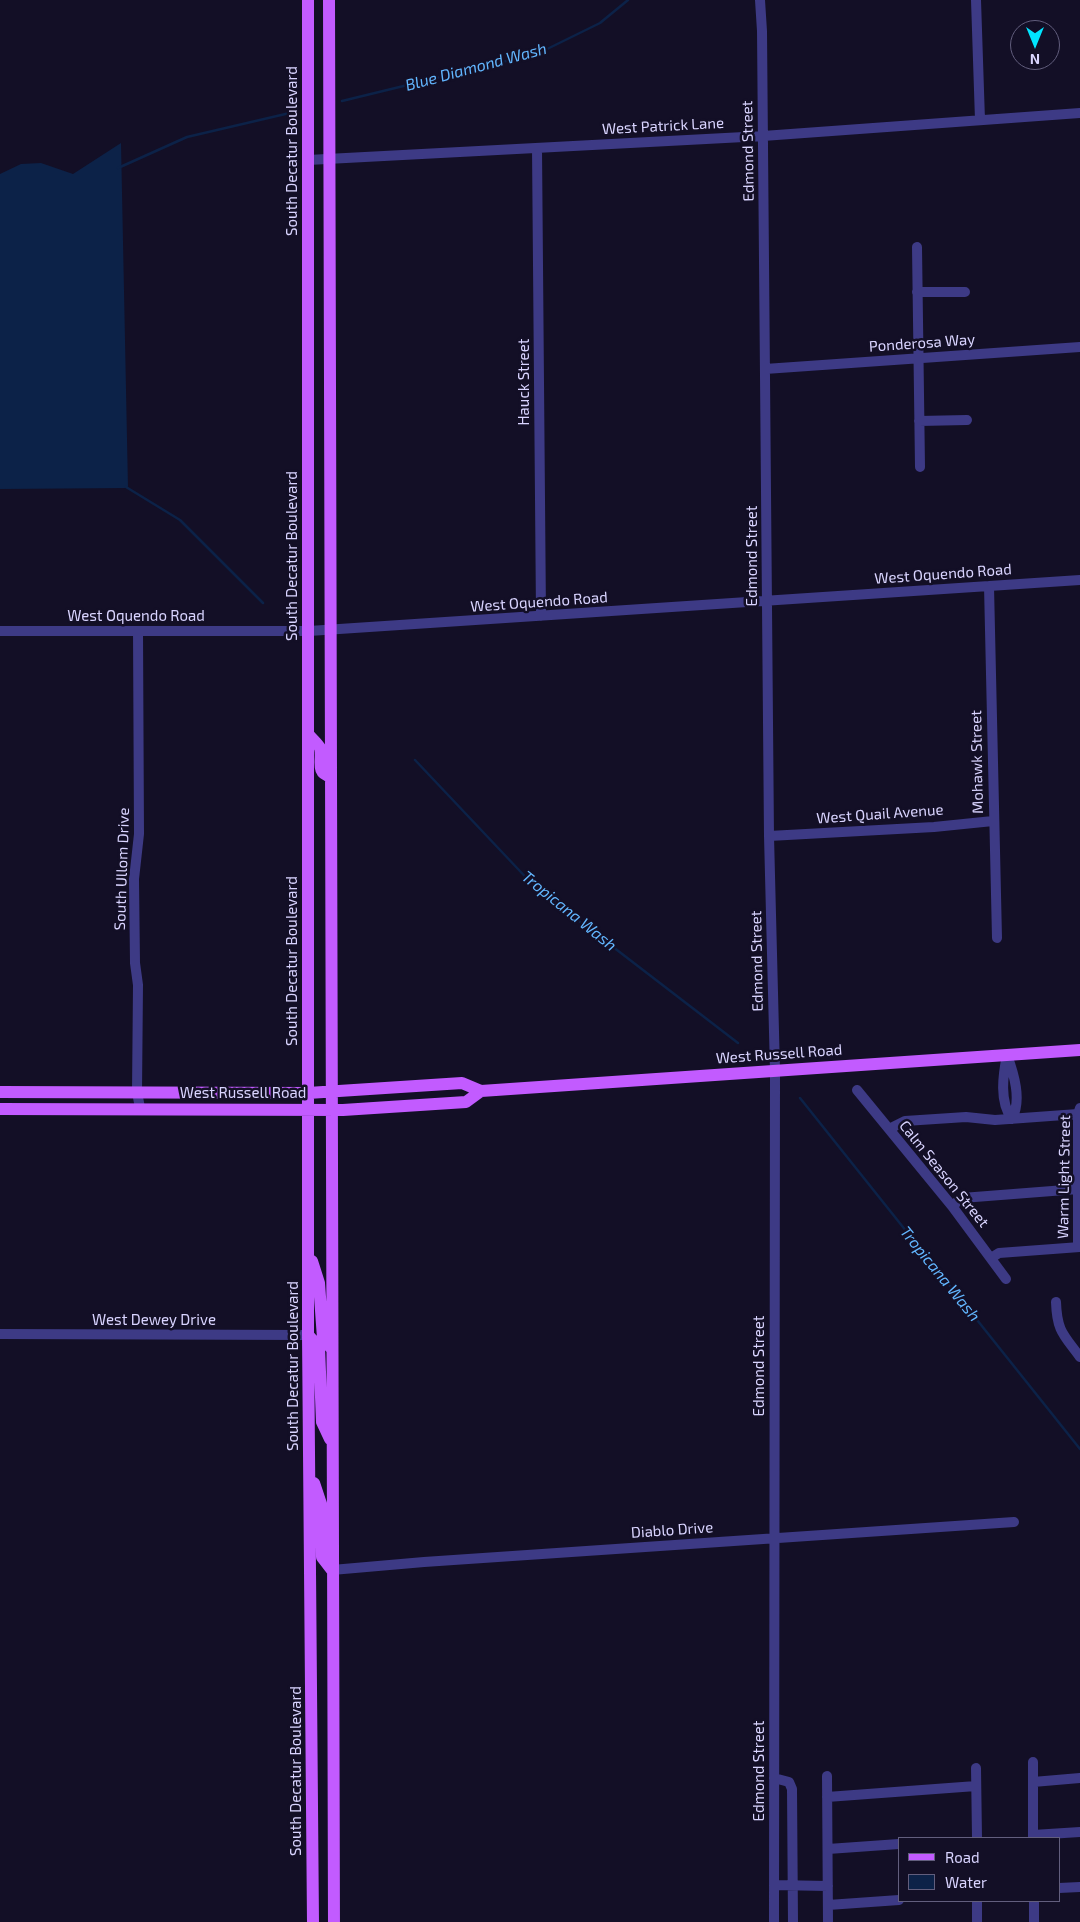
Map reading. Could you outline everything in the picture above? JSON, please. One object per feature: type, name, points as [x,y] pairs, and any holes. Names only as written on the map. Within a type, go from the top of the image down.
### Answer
[{"type":"main road","name":"South Decatur Boulevard","points":[[308,0],[308,1335],[313,1922]]},
{"type":"main road","points":[[329,0],[331,1441],[334,1922]]},
{"type":"main road","points":[[309,735],[320,748],[322,771],[325,775],[330,776]]},
{"type":"main road","name":"West Russell Road","points":[[0,1092],[308,1093],[462,1083],[481,1091],[1080,1050]]},
{"type":"main road","name":"West Russell Road","points":[[0,1109],[309,1110],[466,1102],[481,1091]]},
{"type":"main road","points":[[308,1249],[319,1283],[323,1338],[332,1348]]},
{"type":"main road","points":[[308,1335],[319,1347],[322,1422],[331,1441]]},
{"type":"main road","points":[[310,1471],[321,1504],[322,1557],[332,1570]]},
{"type":"street","name":"Edmond Street","points":[[760,0],[763,136],[769,836],[775,1071],[774,1922]]},
{"type":"street","points":[[976,0],[980,120]]},
{"type":"street","name":"West Patrick Lane","points":[[308,160],[763,136],[1080,113]]},
{"type":"street","name":"Hauck Street","points":[[538,148],[541,616]]},
{"type":"street","points":[[917,247],[920,467]]},
{"type":"street","points":[[917,292],[964,292]]},
{"type":"street","name":"Ponderosa Way","points":[[765,369],[1080,347]]},
{"type":"street","points":[[919,421],[967,420]]},
{"type":"street","name":"West Oquendo Road","points":[[0,631],[309,631],[1080,580]]},
{"type":"street","name":"Mohawk Street","points":[[989,586],[997,938]]},
{"type":"street","name":"South Ullom Drive","points":[[138,631],[139,834],[134,879],[135,963],[138,985],[137,1092],[140,1108]]},
{"type":"street","name":"West Quail Avenue","points":[[769,836],[934,827],[993,821]]},
{"type":"street","points":[[1007,1055],[1014,1076],[1017,1110],[1012,1119]]},
{"type":"street","name":"Calm Season Street","points":[[856,1090],[952,1206],[1006,1279]]},
{"type":"street","points":[[889,1129],[905,1121],[966,1117],[995,1120],[1079,1111]]},
{"type":"street","name":"Warm Light Street","points":[[1079,1111],[1079,1247]]},
{"type":"street","points":[[952,1206],[962,1198],[1078,1189]]},
{"type":"street","points":[[991,1258],[999,1253],[1079,1247]]},
{"type":"street","points":[[1056,1302],[1056,1318],[1061,1333],[1080,1357]]},
{"type":"street","name":"West Dewey Drive","points":[[0,1334],[308,1335]]},
{"type":"street","name":"Diablo Drive","points":[[332,1570],[1014,1522]]},
{"type":"street","points":[[1033,1762],[1033,1837],[1080,1832]]},
{"type":"street","points":[[976,1768],[977,1837]]},
{"type":"street","points":[[827,1776],[828,1922]]},
{"type":"street","points":[[774,1778],[789,1782],[792,1789],[793,1922]]},
{"type":"street","points":[[1033,1782],[1080,1778]]},
{"type":"street","points":[[827,1797],[976,1786]]},
{"type":"street","points":[[828,1849],[898,1844]]},
{"type":"street","points":[[774,1885],[828,1886]]},
{"type":"street","points":[[1060,1888],[1080,1887]]},
{"type":"street","points":[[828,1905],[898,1900]]},
{"type":"street","points":[[977,1902],[977,1922]]},
{"type":"street","points":[[1034,1902],[1034,1922]]},
{"type":"street","points":[[774,1907],[793,1907]]},
{"type":"water","points":[[121,143],[128,488],[0,489],[0,174],[21,164],[41,163],[73,174]]},
{"type":"waterway","name":"Blue Diamond Wash","points":[[342,101],[539,53],[600,23],[628,0]]},
{"type":"waterway","points":[[118,168],[187,137],[294,112]]},
{"type":"waterway","points":[[126,487],[180,520],[263,603]]},
{"type":"waterway","name":"Tropicana Wash","points":[[415,760],[535,887],[738,1043]]},
{"type":"waterway","name":"Tropicana Wash","points":[[800,1098],[1080,1449]]}]
